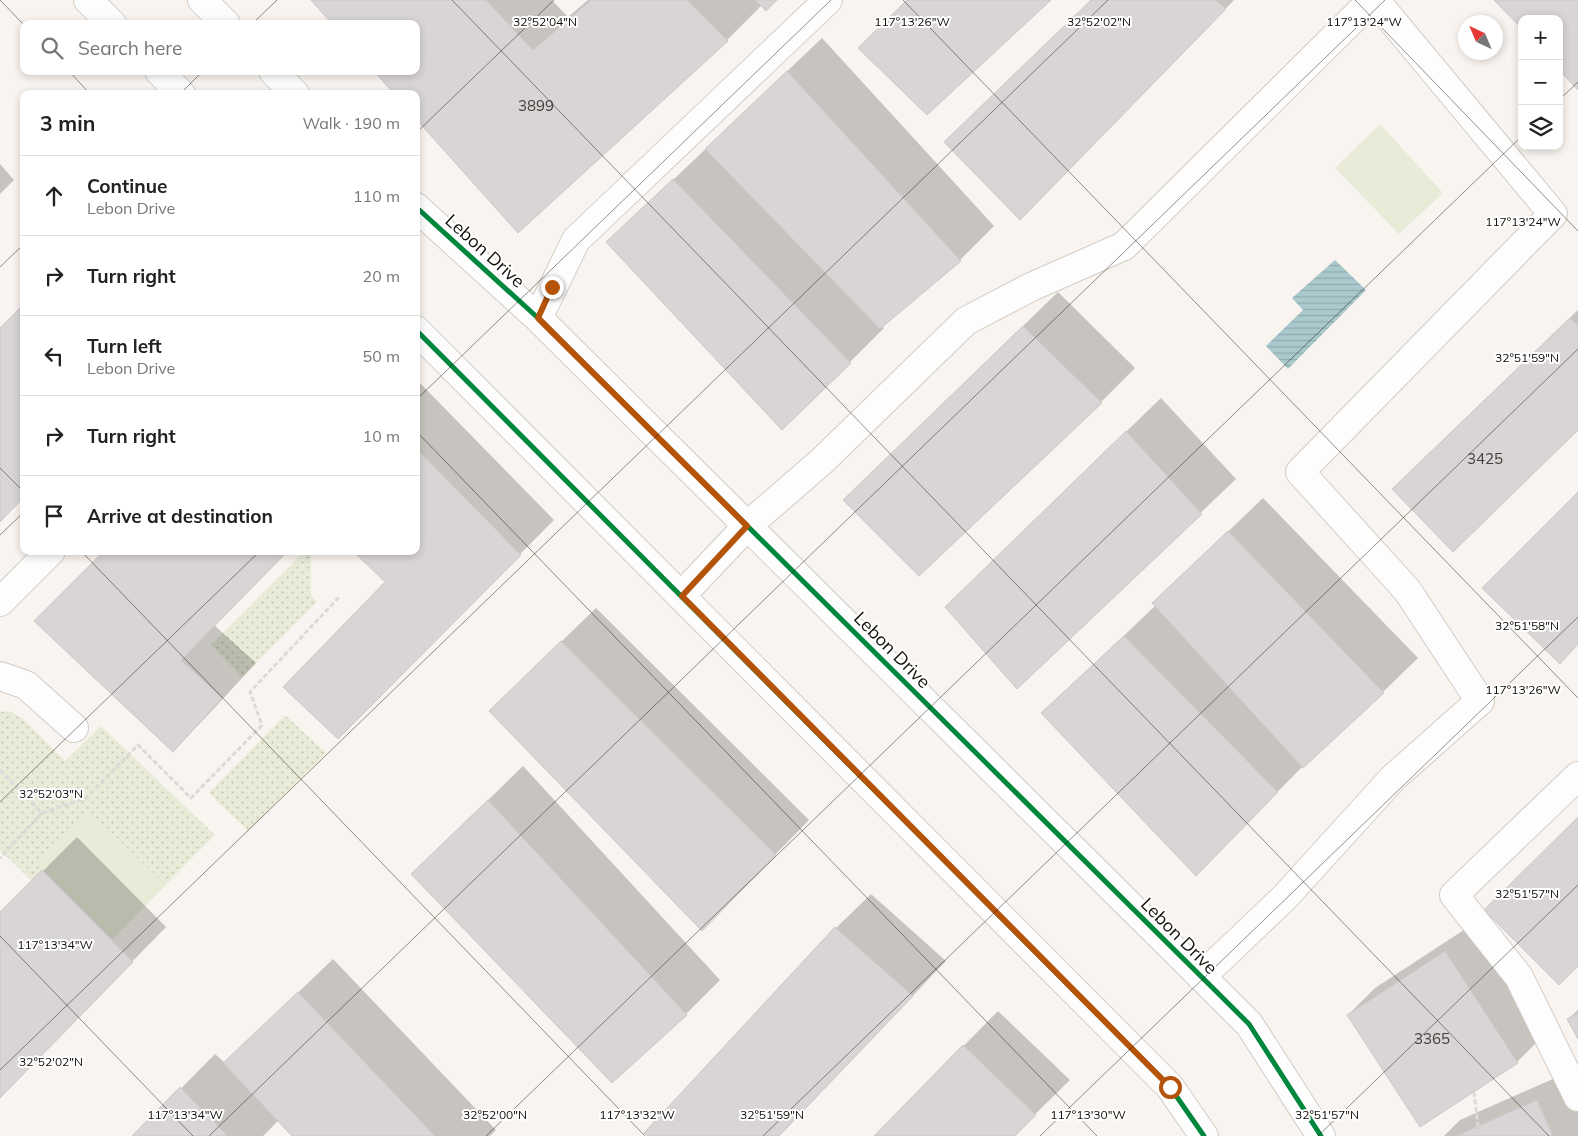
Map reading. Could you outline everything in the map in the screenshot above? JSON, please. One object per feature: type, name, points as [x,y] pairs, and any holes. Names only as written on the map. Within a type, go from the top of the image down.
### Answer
[{"type":"street","points":[[88,0],[108,20]]},
{"type":"street","points":[[202,0],[222,20]]},
{"type":"street","points":[[538,318],[576,240],[828,0]]},
{"type":"street","points":[[682,596],[747,526],[822,461],[966,321],[1031,287],[1124,246],[1373,0],[1553,214],[1300,472],[1407,590],[1480,701],[1393,778],[1284,896],[1201,977]]},
{"type":"street","points":[[163,75],[177,90]]},
{"type":"street","points":[[277,75],[291,90]]},
{"type":"street","name":"Lebon Drive","points":[[420,211],[538,318],[1249,1024],[1321,1136]]},
{"type":"street","points":[[420,334],[1170,1087],[1204,1136]]},
{"type":"street","points":[[0,602],[47,555]]},
{"type":"street","points":[[0,676],[26,685],[74,728]]},
{"type":"street","points":[[1578,776],[1454,895],[1519,977],[1578,1096]]},
{"type":"path","points":[[0,858],[42,813],[86,798],[138,745],[191,798],[262,725],[250,692],[340,596]]},
{"type":"path","points":[[0,770],[42,813]]},
{"type":"path","points":[[1474,1092],[1478,1126]]},
{"type":"green space","points":[[1380,124],[1443,193],[1399,234],[1335,168]]},
{"type":"green space","points":[[301,555],[311,555],[311,595],[317,602],[242,677],[211,645]]},
{"type":"green space","points":[[9,711],[22,718],[65,761],[101,726],[215,835],[112,939],[44,870],[32,881],[0,850],[0,712]]},
{"type":"green space","points":[[285,715],[326,753],[248,831],[209,793]]},
{"type":"green space","points":[[91,813],[166,885],[112,939],[38,865]]},
{"type":"water","points":[[1335,260],[1366,290],[1288,369],[1266,346],[1303,310],[1292,298]]},
{"type":"building","points":[[311,0],[486,0],[533,50],[591,0],[687,0],[728,41],[518,233],[420,123],[420,90],[391,90],[377,75],[420,75],[420,20],[328,20]]},
{"type":"building","points":[[755,0],[777,0],[766,11]]},
{"type":"building","points":[[907,0],[1051,0],[927,115],[858,48]]},
{"type":"building","points":[[1091,0],[1216,0],[1226,9],[1020,220],[944,142]]},
{"type":"building","points":[[1494,0],[1578,0],[1578,90],[1563,74],[1563,15],[1518,15],[1518,25]]},
{"type":"building","points":[[787,71],[961,261],[880,329],[705,149]]},
{"type":"building","points":[[673,179],[851,363],[782,430],[606,242]]},
{"type":"building","points":[[20,308],[20,501],[0,522],[0,328]]},
{"type":"building","points":[[1570,318],[1578,326],[1578,430],[1453,552],[1392,489]]},
{"type":"building","points":[[1023,326],[1102,403],[919,576],[843,500]]},
{"type":"building","points":[[1126,431],[1202,514],[1017,689],[945,607]]},
{"type":"building","points":[[420,452],[521,555],[338,739],[283,687],[385,582],[357,555],[420,555]]},
{"type":"building","points":[[1578,492],[1578,644],[1560,664],[1482,588]]},
{"type":"building","points":[[1228,531],[1384,693],[1303,768],[1152,603]]},
{"type":"building","points":[[100,555],[284,555],[181,660],[222,698],[173,752],[34,621]]},
{"type":"building","points":[[1124,636],[1278,792],[1196,876],[1041,713]]},
{"type":"building","points":[[561,641],[776,855],[702,931],[489,711]]},
{"type":"building","points":[[488,800],[687,1015],[612,1083],[411,874]]},
{"type":"building","points":[[1578,817],[1578,966],[1559,985],[1484,910]]},
{"type":"building","points":[[42,870],[133,962],[0,1098],[0,912]]},
{"type":"building","points":[[835,927],[913,996],[779,1136],[648,1136],[644,1133]]},
{"type":"building","points":[[1445,951],[1518,1063],[1420,1127],[1347,1015]]},
{"type":"building","points":[[298,992],[435,1136],[292,1136],[223,1063]]},
{"type":"building","points":[[1578,1013],[1578,1039],[1567,1019]]},
{"type":"building","points":[[963,1045],[1036,1115],[1015,1136],[874,1136]]},
{"type":"building","points":[[180,1087],[228,1136],[132,1136]]},
{"type":"building","points":[[1537,1100],[1553,1136],[1456,1136],[1478,1126]]},
{"type":"cycle path","points":[[420,211],[538,318],[1249,1024],[1321,1136]]},
{"type":"cycle path","points":[[420,334],[1170,1087],[1204,1136]]},
{"type":"route","points":[[552,287],[538,318],[747,526],[682,596],[1170,1087]]}]
